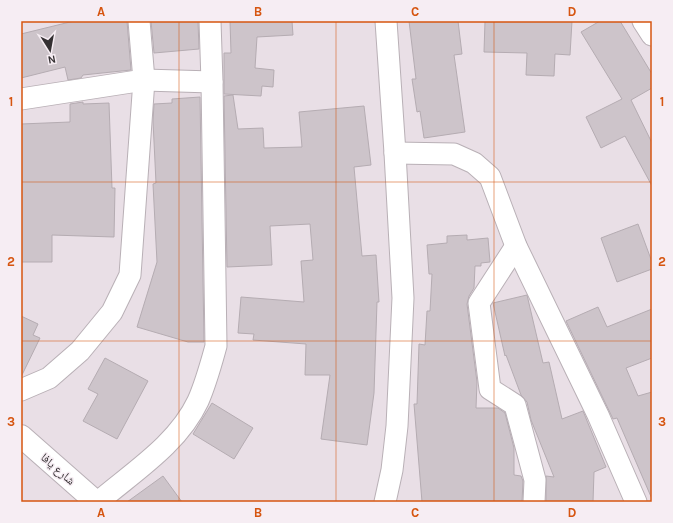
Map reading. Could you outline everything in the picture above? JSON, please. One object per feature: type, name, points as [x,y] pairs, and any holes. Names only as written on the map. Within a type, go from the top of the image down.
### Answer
[{"type":"street","points":[[21,390],[49,378],[80,351],[112,312],[130,275],[144,80],[139,21]]},
{"type":"street","points":[[97,502],[154,455],[179,431],[198,401],[216,346],[210,21]]},
{"type":"street","points":[[385,502],[392,470],[397,426],[403,298],[386,21]]},
{"type":"street","points":[[643,21],[652,34]]},
{"type":"street","points":[[21,99],[144,80],[212,82]]},
{"type":"street","points":[[395,153],[454,154],[474,163],[490,177],[516,246],[598,415],[636,502]]},
{"type":"street","points":[[516,246],[479,304],[490,388],[515,405],[535,480],[534,502]]},
{"type":"street","name":"شارع يافا","points":[[21,436],[97,502]]},
{"type":"building","points":[[74,21],[127,21],[131,70],[83,75],[81,78],[68,80],[65,67],[21,78],[21,34]]},
{"type":"building","points":[[151,21],[198,21],[199,49],[154,53]]},
{"type":"building","points":[[230,21],[292,21],[293,35],[257,37],[255,68],[274,70],[273,87],[262,86],[261,96],[224,94],[224,53],[231,53]]},
{"type":"building","points":[[409,21],[458,21],[462,54],[454,55],[465,132],[424,138],[420,111],[417,112],[412,79],[416,79]]},
{"type":"building","points":[[485,21],[572,21],[570,55],[555,54],[554,76],[526,75],[527,53],[484,52]]},
{"type":"building","points":[[600,21],[620,21],[652,74],[652,88],[631,100],[652,143],[652,186],[625,136],[601,148],[586,117],[622,99],[581,32]]},
{"type":"building","points":[[233,95],[238,129],[263,128],[264,148],[302,147],[299,112],[364,106],[371,165],[354,167],[362,256],[376,255],[379,302],[377,302],[374,393],[367,445],[321,439],[330,375],[305,375],[306,344],[253,340],[254,334],[238,333],[241,297],[304,302],[301,261],[313,260],[310,224],[270,226],[272,265],[227,267],[224,96]]},
{"type":"building","points":[[200,97],[204,342],[188,342],[137,327],[157,262],[153,184],[156,183],[153,121],[154,104],[172,103],[172,99]]},
{"type":"building","points":[[83,102],[83,104],[109,103],[112,188],[115,188],[114,237],[52,235],[52,262],[21,262],[21,124],[70,122],[70,104]]},
{"type":"building","points":[[638,224],[652,262],[652,269],[617,282],[601,238]]},
{"type":"building","points":[[467,235],[467,240],[488,238],[490,262],[481,263],[481,266],[475,266],[474,288],[469,296],[467,304],[477,382],[476,408],[498,408],[505,413],[514,448],[514,475],[521,476],[523,481],[522,502],[422,502],[414,404],[417,404],[419,344],[425,345],[427,311],[430,311],[432,274],[429,274],[427,245],[447,243],[447,236]]},
{"type":"building","points":[[527,295],[543,363],[549,362],[562,419],[583,411],[606,467],[594,472],[593,502],[546,502],[546,476],[554,477],[531,420],[527,402],[521,395],[506,355],[505,356],[493,303]]},
{"type":"building","points":[[598,307],[607,327],[652,309],[652,358],[626,368],[638,396],[652,392],[652,499],[617,418],[613,419],[566,321]]},
{"type":"building","points":[[21,316],[38,324],[33,335],[40,338],[21,377]]},
{"type":"building","points":[[105,358],[148,381],[117,439],[83,421],[98,394],[88,389]]},
{"type":"building","points":[[212,403],[253,428],[234,459],[193,434]]},
{"type":"building","points":[[163,476],[182,502],[127,502]]}]
